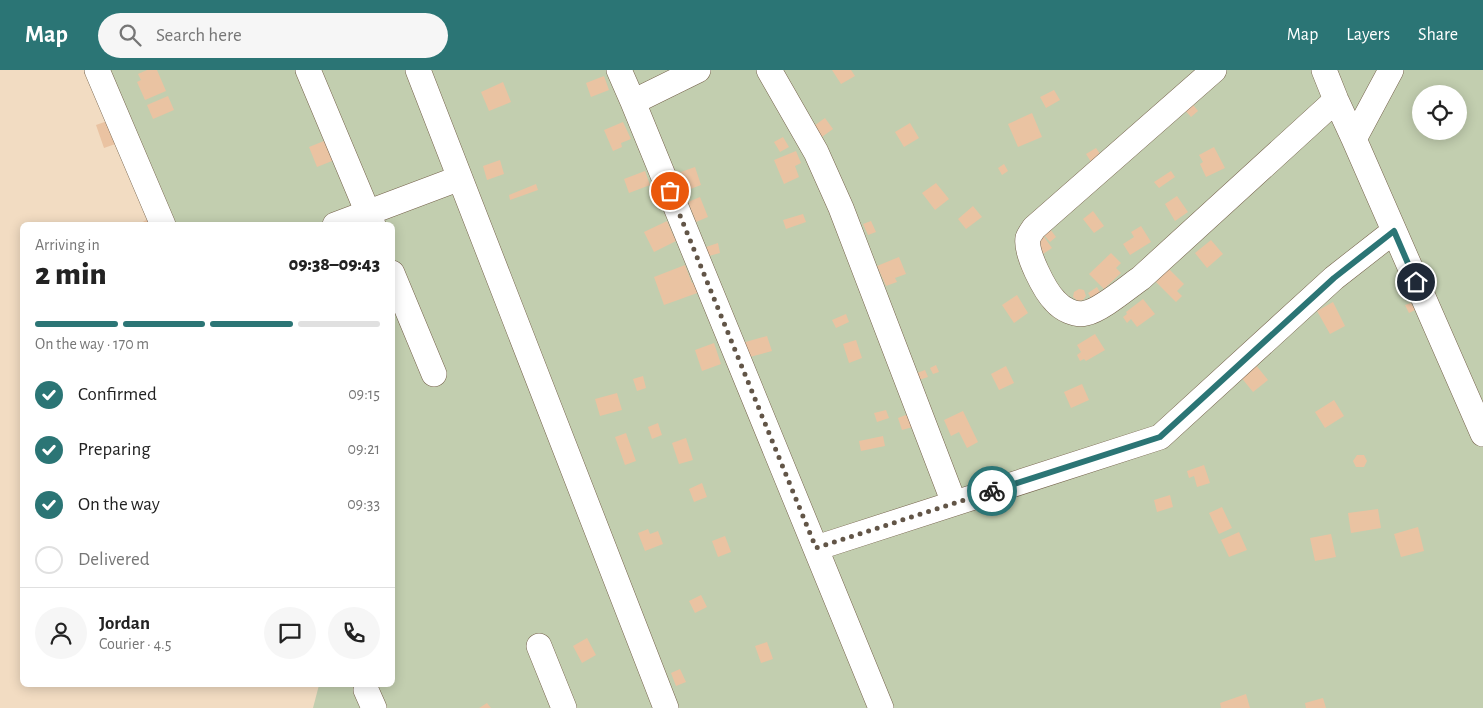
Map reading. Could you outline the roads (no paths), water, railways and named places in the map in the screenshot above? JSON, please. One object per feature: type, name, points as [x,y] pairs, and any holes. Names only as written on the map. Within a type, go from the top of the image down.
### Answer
[{"type":"lane","points":[[97,70],[162,222]]},
{"type":"lane","points":[[308,70],[370,219]]},
{"type":"lane","points":[[418,70],[666,708]]},
{"type":"lane","points":[[619,70],[881,708]]},
{"type":"lane","points":[[633,102],[698,70]]},
{"type":"lane","points":[[769,70],[816,152],[841,208],[954,503]]},
{"type":"lane","points":[[1214,70],[1034,228],[1028,238],[1029,255],[1042,281],[1055,301],[1069,312],[1086,314],[1107,303],[1141,278],[1336,100]]},
{"type":"lane","points":[[1324,70],[1483,434]]},
{"type":"lane","points":[[1354,139],[1391,70]]},
{"type":"lane","points":[[352,222],[370,219],[460,178]]},
{"type":"lane","points":[[816,548],[1160,437],[1334,278],[1394,231]]},
{"type":"lane","points":[[395,280],[434,374]]},
{"type":"lane","points":[[540,646],[564,708]]}]
